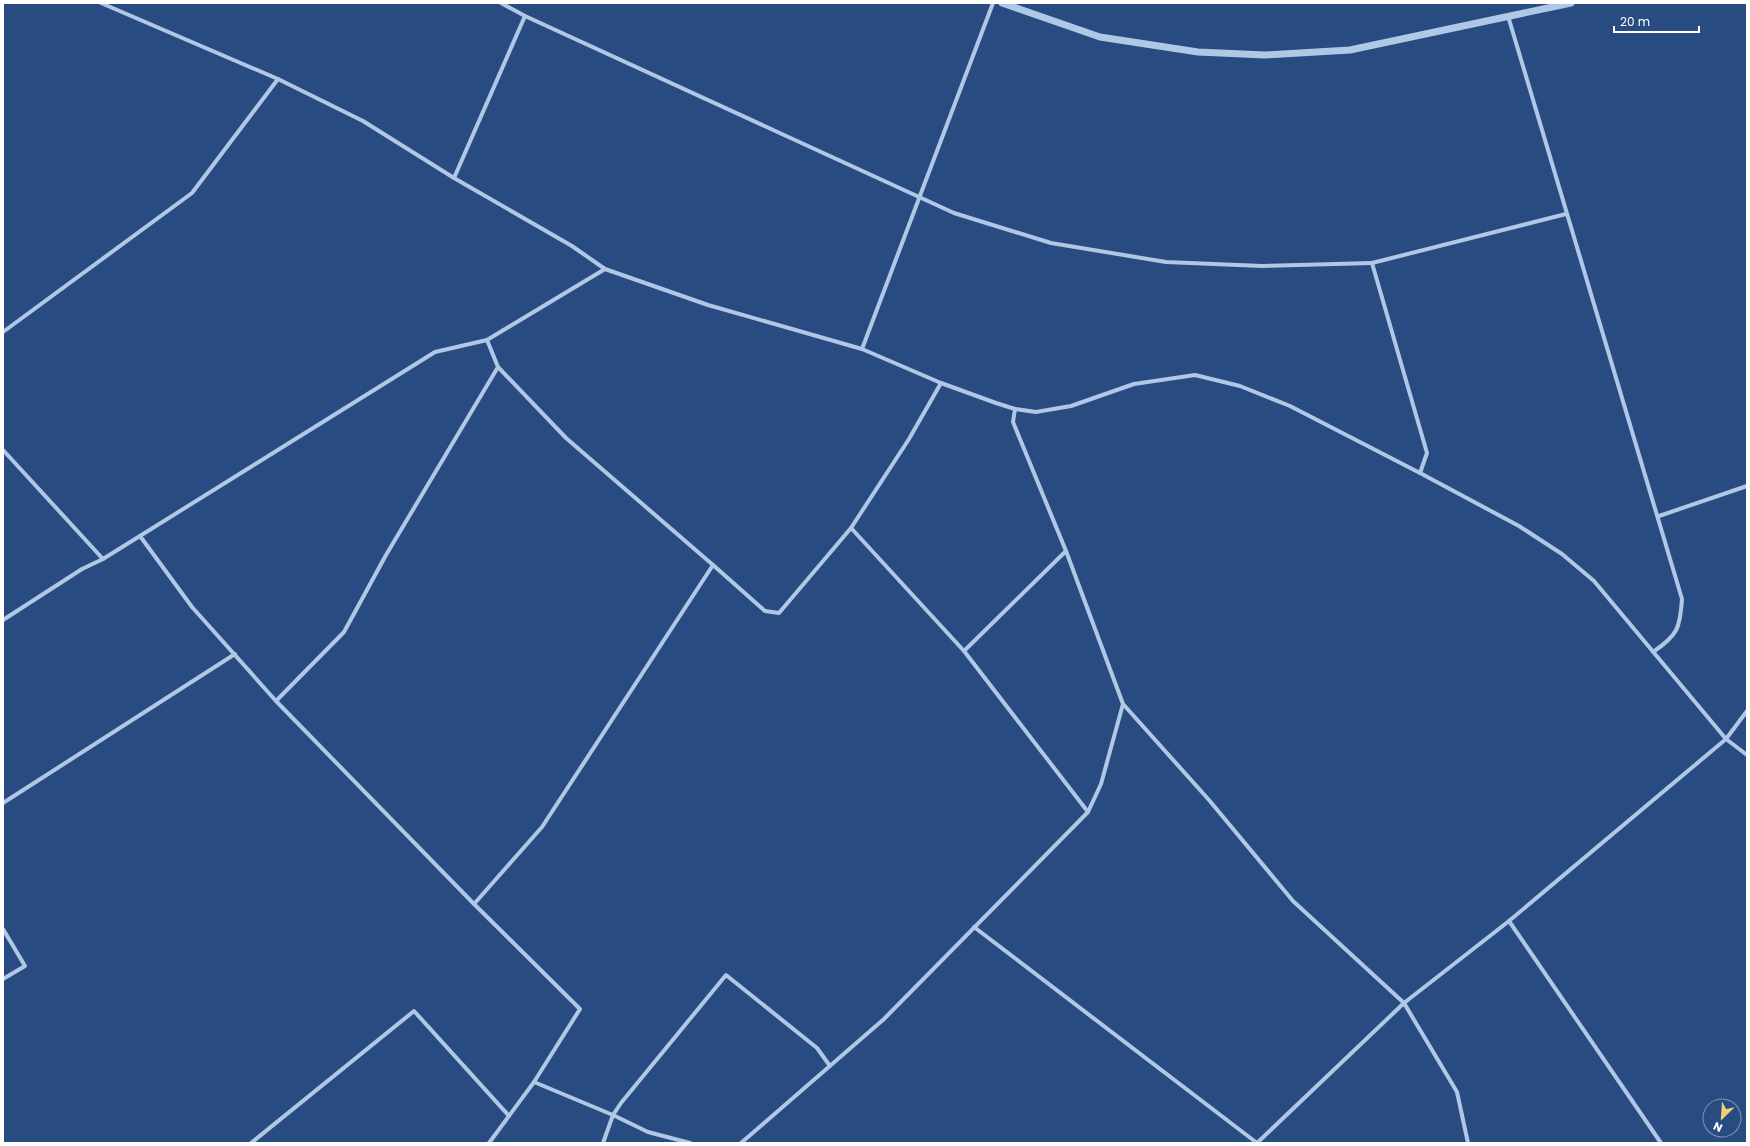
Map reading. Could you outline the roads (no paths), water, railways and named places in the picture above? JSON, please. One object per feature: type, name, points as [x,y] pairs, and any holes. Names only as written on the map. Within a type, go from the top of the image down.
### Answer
[{"type":"street","points":[[101,3],[278,79],[364,121],[454,178],[572,246],[604,269],[708,305],[862,349],[941,383],[1015,409],[1036,412],[1070,406],[1134,384],[1194,375],[1240,386],[1290,406],[1420,473],[1518,526],[1562,554],[1594,581],[1726,739],[1747,754]]},
{"type":"street","points":[[501,3],[525,16],[954,213],[1051,243],[1166,262],[1262,266],[1372,263],[1566,214]]},
{"type":"street","points":[[862,349],[993,3]]},
{"type":"street","points":[[1002,3],[1100,36],[1198,52],[1265,55],[1350,50],[1571,3]]},
{"type":"street","points":[[454,178],[525,16]]},
{"type":"street","points":[[1508,16],[1566,214],[1659,516],[1682,599],[1680,623],[1670,640],[1653,652]]},
{"type":"street","points":[[3,332],[192,193],[278,79]]},
{"type":"street","points":[[1372,263],[1426,453],[1420,473]]},
{"type":"street","points":[[3,620],[82,569],[103,559],[435,352],[487,340],[604,269]]},
{"type":"street","points":[[487,340],[498,367],[566,438],[765,611],[779,613],[851,528],[909,439],[941,383]]},
{"type":"street","points":[[276,701],[344,632],[386,555],[498,367]]},
{"type":"street","points":[[1015,409],[1013,422],[1066,551],[1123,704],[1210,800],[1293,901],[1404,1003],[1457,1092],[1468,1143]]},
{"type":"street","points":[[3,450],[103,559]]},
{"type":"street","points":[[1659,516],[1747,486]]},
{"type":"street","points":[[851,528],[964,651],[1088,812]]},
{"type":"street","points":[[140,536],[192,607],[276,701],[474,904],[580,1009],[534,1082],[489,1143]]},
{"type":"street","points":[[964,651],[1066,551]]},
{"type":"street","points":[[474,904],[542,827],[713,565]]},
{"type":"street","points":[[3,803],[235,654]]},
{"type":"street","points":[[741,1143],[884,1019],[1088,812],[1101,784],[1123,704]]},
{"type":"street","points":[[974,927],[1257,1143],[1404,1003],[1509,920],[1726,739],[1747,711]]},
{"type":"street","points":[[1509,920],[1661,1143]]},
{"type":"street","points":[[3,930],[25,966],[3,979]]},
{"type":"street","points":[[603,1143],[613,1115],[621,1103],[726,976],[817,1048],[830,1066]]},
{"type":"street","points":[[251,1143],[414,1011],[509,1116]]},
{"type":"street","points":[[534,1082],[613,1115],[648,1132],[690,1143]]}]
